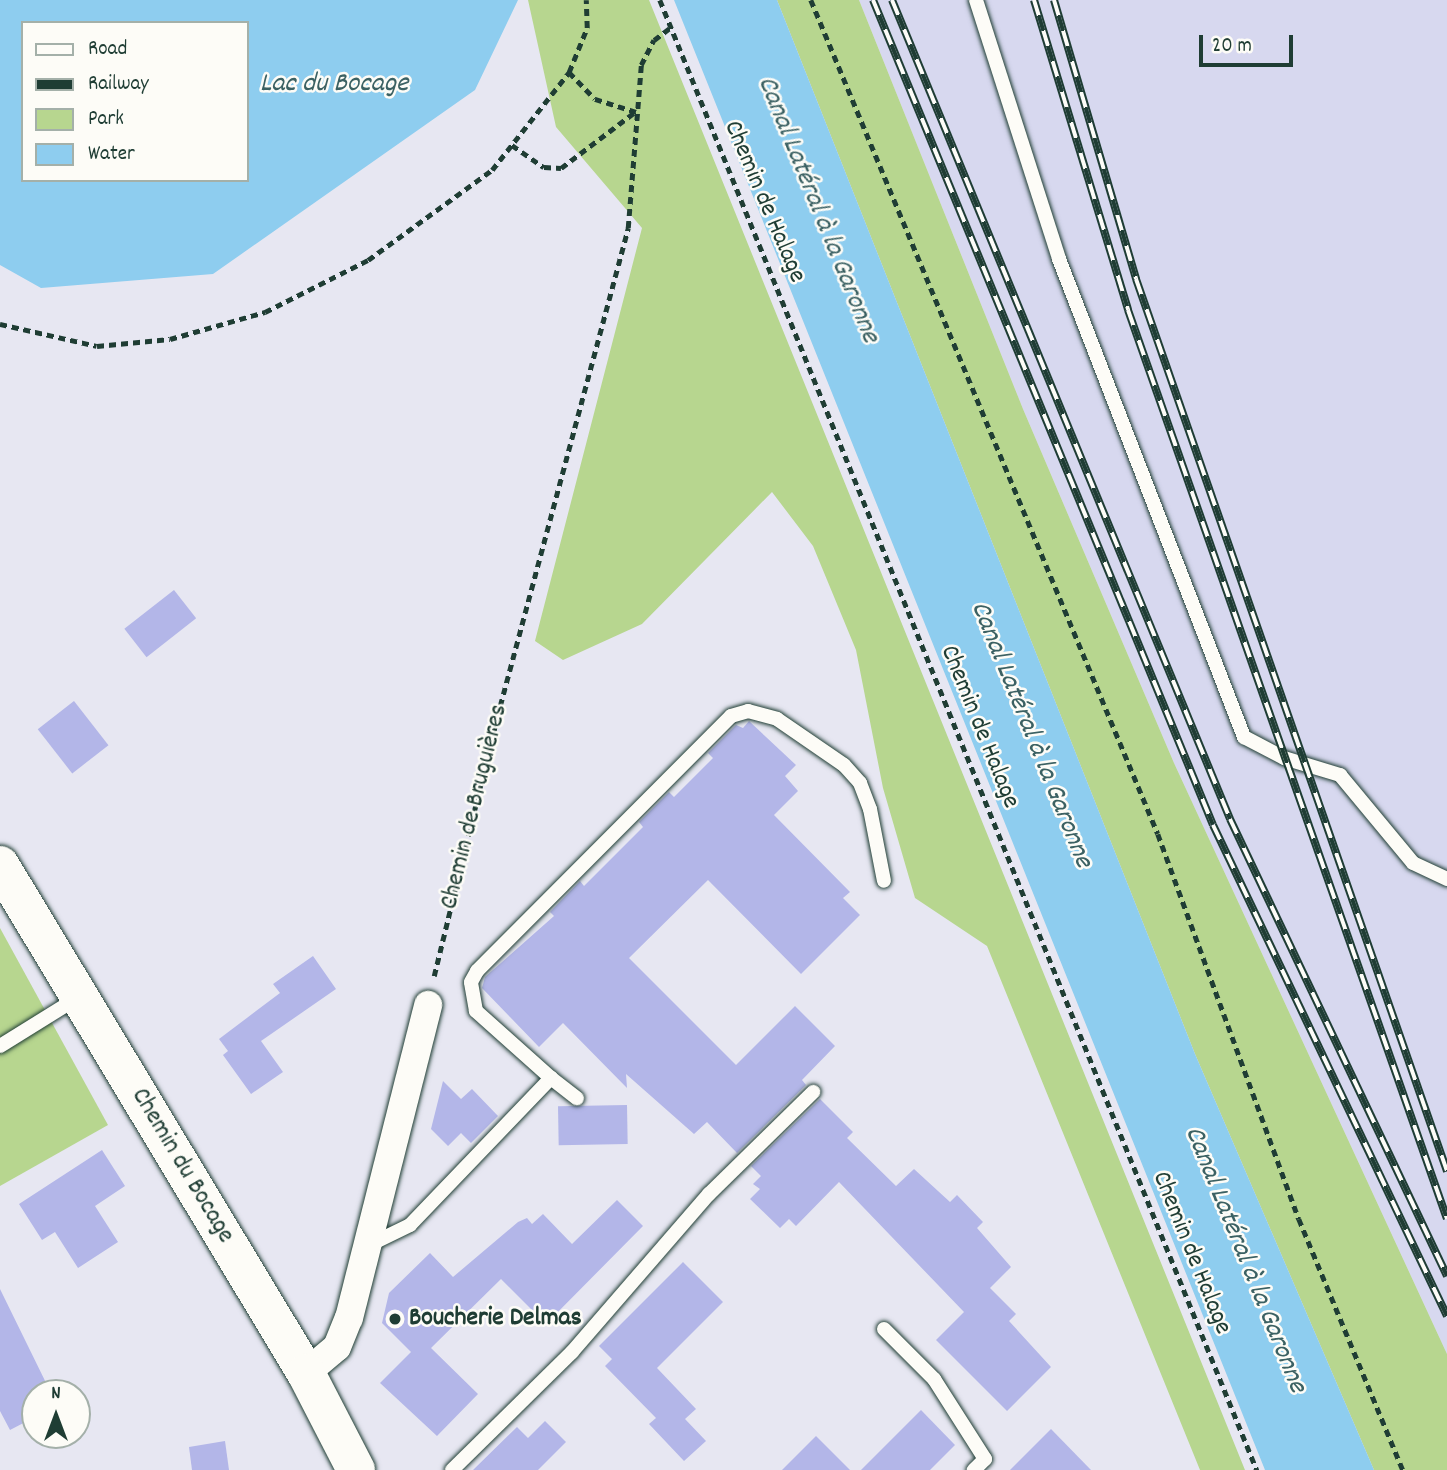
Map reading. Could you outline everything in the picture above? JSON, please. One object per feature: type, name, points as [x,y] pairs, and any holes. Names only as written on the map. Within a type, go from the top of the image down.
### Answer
[{"type":"street","name":"Chemin du Bocage","points":[[0,865],[306,1373],[356,1470]]},
{"type":"street","points":[[306,1373],[337,1347],[368,1247],[428,1004]]},
{"type":"lane","points":[[976,0],[1059,259],[1244,737],[1284,758],[1340,775],[1413,863],[1447,879]]},
{"type":"lane","points":[[577,1098],[476,1011],[471,982],[477,971],[731,716],[748,711],[777,719],[844,765],[860,783],[870,809],[884,881]]},
{"type":"lane","points":[[0,1046],[80,997]]},
{"type":"lane","points":[[368,1247],[410,1225],[551,1078]]},
{"type":"lane","points":[[452,1470],[572,1352],[709,1194],[813,1092]]},
{"type":"lane","points":[[884,1329],[942,1390],[985,1459],[974,1470]]},
{"type":"path","points":[[0,324],[97,346],[170,340],[265,313],[368,260],[492,170],[569,72],[587,28],[586,0]]},
{"type":"path","name":"Chemin de Halage","points":[[660,0],[841,433],[1258,1470]]},
{"type":"path","points":[[811,0],[1158,834],[1299,1219],[1403,1470]]},
{"type":"path","name":"Chemin de Bruguières","points":[[428,1004],[497,718],[628,228],[641,65],[654,40],[671,27]]},
{"type":"path","points":[[569,72],[595,99],[636,112]]},
{"type":"path","points":[[512,145],[544,167],[561,168],[636,112]]},
{"type":"shaded area","points":[[859,0],[1447,0],[1447,1354],[1174,763],[1023,409]]},
{"type":"green space","points":[[528,0],[649,0],[1245,1470],[1200,1470],[987,946],[915,898],[883,788],[856,650],[813,546],[772,492],[642,624],[563,660],[535,641],[642,228],[556,127]]},
{"type":"green space","points":[[777,0],[859,0],[1023,409],[1174,763],[1447,1354],[1447,1470],[1374,1470],[1195,1054]]},
{"type":"green space","points":[[0,928],[108,1125],[0,1186]]},
{"type":"water","name":"Lac du Bocage","points":[[0,0],[518,0],[475,90],[213,274],[41,288],[0,265]]},
{"type":"water","name":"Canal Latéral à la Garonne","points":[[674,0],[777,0],[1195,1054],[1374,1470],[1265,1470]]},
{"type":"building","points":[[174,590],[196,618],[147,657],[124,629]]},
{"type":"building","points":[[74,701],[108,745],[72,773],[38,729]]},
{"type":"building","points":[[749,721],[796,765],[785,776],[798,791],[774,815],[850,892],[843,898],[860,915],[801,974],[708,880],[629,958],[736,1065],[795,1006],[835,1046],[802,1080],[806,1085],[737,1153],[707,1122],[694,1134],[626,1074],[627,1088],[563,1023],[539,1047],[482,988],[485,977],[554,916],[550,912],[580,881],[584,886],[643,827],[639,822],[669,792],[674,797],[713,758],[708,753],[736,725],[743,728]]},
{"type":"building","points":[[313,956],[336,989],[261,1041],[283,1072],[251,1094],[223,1055],[228,1051],[219,1039],[280,993],[273,984]]},
{"type":"building","points":[[443,1081],[461,1099],[472,1089],[498,1116],[471,1143],[461,1133],[448,1146],[431,1129]]},
{"type":"building","points":[[820,1099],[853,1132],[847,1138],[896,1186],[914,1169],[950,1202],[957,1195],[983,1222],[977,1228],[1011,1267],[990,1288],[1016,1314],[1009,1321],[1051,1367],[1007,1411],[936,1340],[964,1312],[839,1182],[796,1226],[789,1219],[780,1228],[750,1199],[760,1189],[753,1184],[761,1176],[751,1166]]},
{"type":"building","points":[[627,1105],[628,1144],[559,1145],[558,1106]]},
{"type":"building","points":[[102,1150],[125,1186],[95,1206],[118,1242],[78,1268],[55,1232],[42,1240],[19,1204]]},
{"type":"building","points":[[617,1200],[643,1226],[546,1324],[501,1279],[431,1348],[478,1394],[437,1436],[380,1383],[411,1352],[382,1323],[389,1293],[430,1253],[453,1277],[518,1222],[527,1218],[532,1224],[543,1214],[572,1244]]},
{"type":"building","points":[[683,1262],[723,1302],[657,1368],[696,1409],[685,1419],[706,1441],[684,1461],[649,1424],[656,1418],[605,1366],[612,1359],[599,1346]]},
{"type":"building","points":[[0,1289],[44,1379],[21,1379],[21,1424],[10,1430],[0,1411]]},
{"type":"building","points":[[921,1410],[955,1445],[930,1470],[861,1470]]},
{"type":"building","points":[[545,1421],[566,1442],[538,1470],[473,1470],[517,1427],[528,1438]]},
{"type":"building","points":[[1051,1429],[1091,1470],[1010,1470]]},
{"type":"building","points":[[816,1436],[850,1470],[782,1470]]},
{"type":"building","points":[[225,1441],[229,1470],[192,1470],[189,1447]]},
{"type":"railway","points":[[873,0],[1213,825],[1447,1316]]},
{"type":"railway","points":[[892,0],[1230,819],[1447,1276]]},
{"type":"railway","points":[[1034,0],[1128,310],[1447,1219]]},
{"type":"railway","points":[[1054,0],[1136,279],[1447,1171]]},
{"type":"place","name":"Boucherie Delmas","points":[[395,1319]]}]
